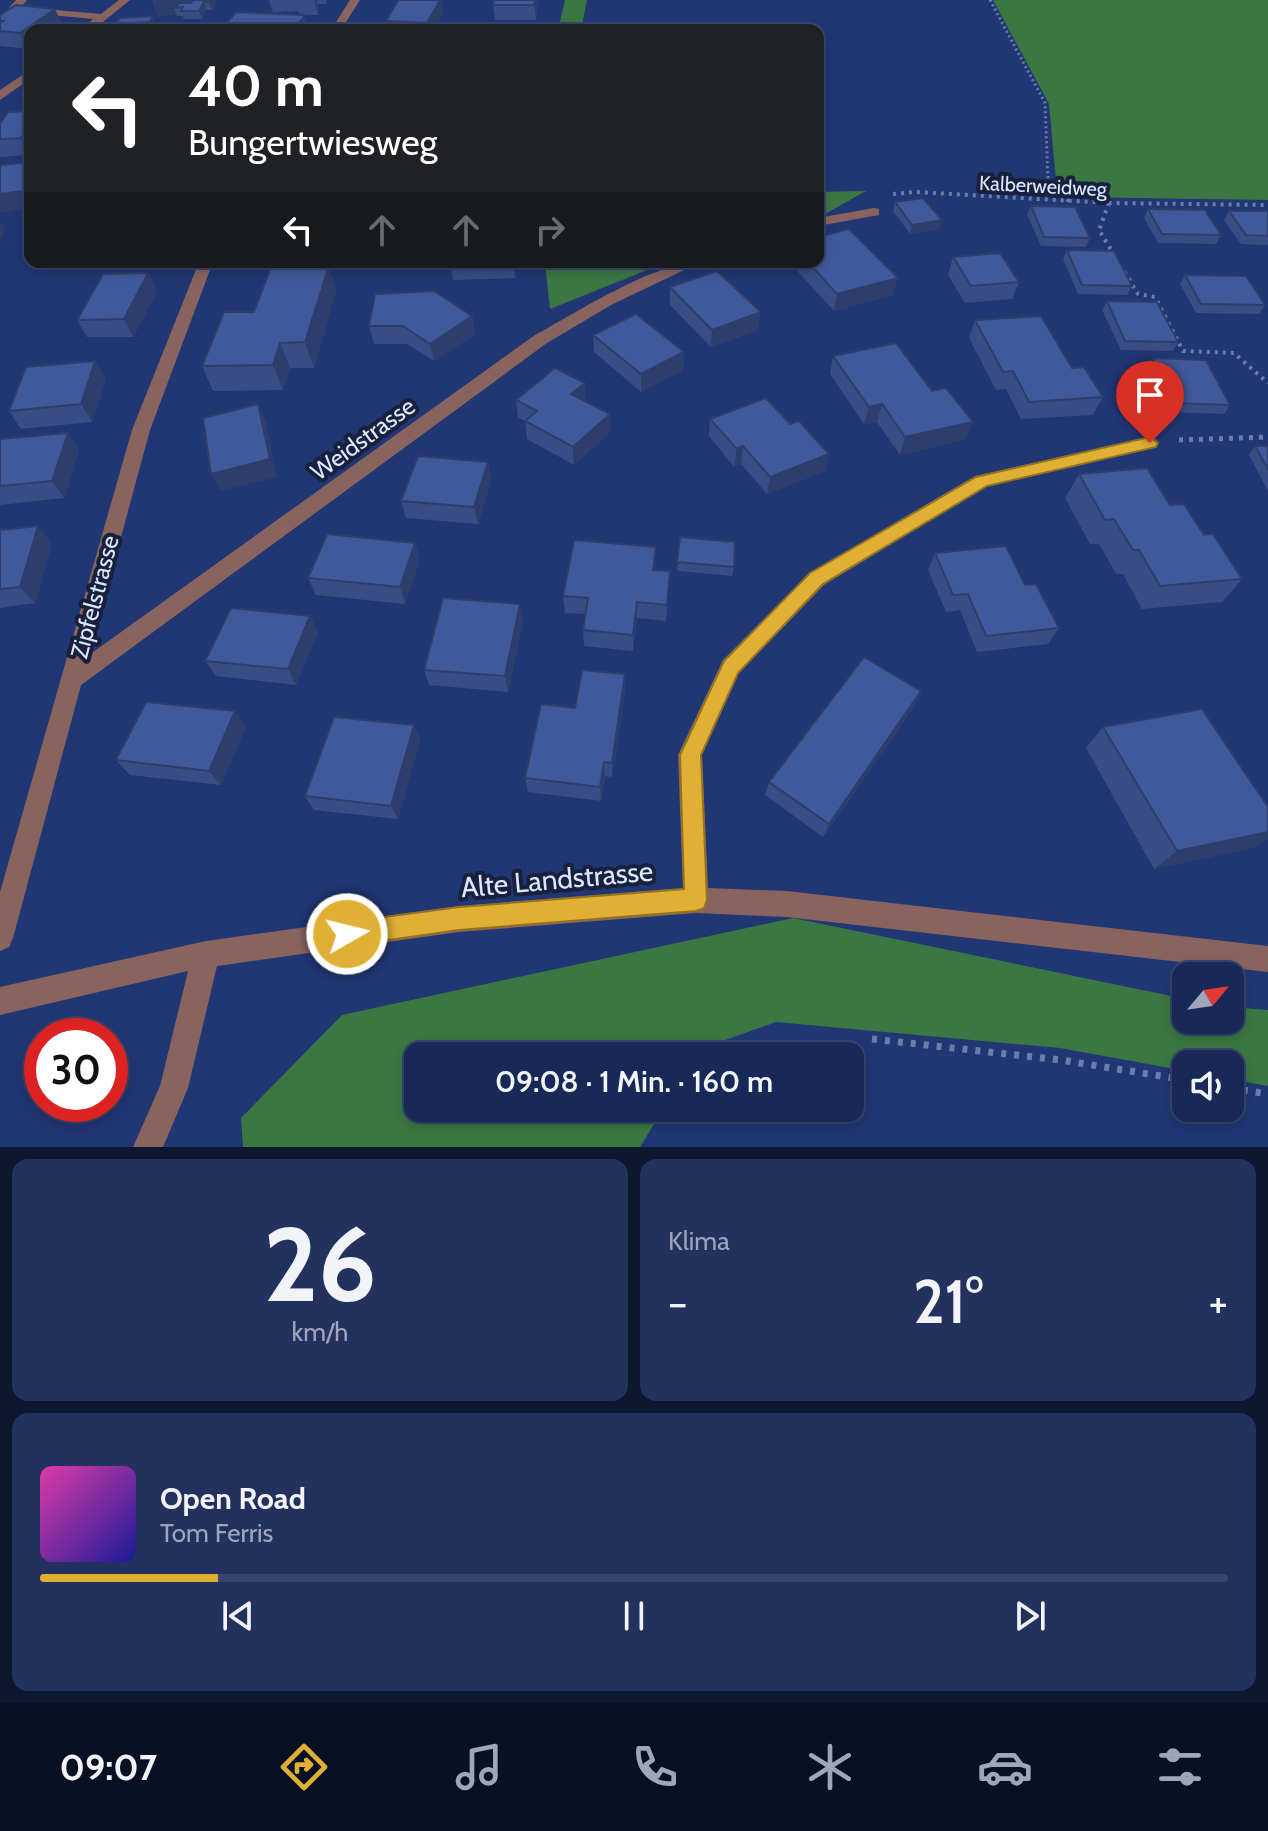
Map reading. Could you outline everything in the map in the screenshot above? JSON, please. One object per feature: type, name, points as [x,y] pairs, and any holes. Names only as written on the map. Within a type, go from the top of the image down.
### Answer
[{"type":"street","points":[[22,0],[13,9],[103,17]]},
{"type":"street","points":[[94,24],[125,0]]},
{"type":"street","points":[[340,24],[355,0]]},
{"type":"street","points":[[0,96],[24,78]]},
{"type":"street","points":[[824,221],[874,212]]},
{"type":"street","name":"Zipfelstrasse","points":[[0,938],[141,430],[204,268]]},
{"type":"street","name":"Weidstrasse","points":[[73,679],[541,339],[606,302],[681,268]]},
{"type":"street","points":[[696,900],[690,755],[731,667],[817,579],[982,481],[1150,443]]},
{"type":"street","name":"Alte Landstrasse","points":[[0,1001],[206,954],[459,919],[696,900],[787,904],[1268,959]]},
{"type":"street","points":[[148,1147],[174,1088],[206,954]]},
{"type":"path","points":[[990,0],[1045,103],[1048,180],[1069,202]]},
{"type":"path","name":"Kalberweidweg","points":[[890,195],[916,192],[1069,202],[1268,205]]},
{"type":"path","points":[[1109,203],[1099,230],[1138,294],[1155,297],[1183,351],[1234,353],[1268,383]]},
{"type":"path","points":[[1150,443],[1268,437]]},
{"type":"path","points":[[872,1039],[1061,1060],[1172,1078]]},
{"type":"path","points":[[1244,1090],[1268,1094]]},
{"type":"green space","points":[[565,0],[587,0],[582,24],[559,24]]},
{"type":"green space","points":[[993,0],[1268,0],[1268,200],[1073,197],[1056,180],[1049,104]]},
{"type":"green space","points":[[866,191],[824,213],[824,192]]},
{"type":"green space","points":[[546,268],[652,268],[550,309]]},
{"type":"green space","points":[[793,918],[1172,996],[1172,1034],[1244,1034],[1244,1008],[1268,1010],[1268,1086],[1244,1082],[1244,1050],[1172,1050],[1172,1068],[1060,1048],[776,1022],[720,1042],[404,1042],[404,1122],[655,1122],[640,1147],[243,1147],[241,1118],[342,1015]]},
{"type":"building","points":[[193,0],[211,0],[204,2],[199,11],[174,8],[180,3],[191,3]]},
{"type":"building","points":[[398,0],[440,0],[427,23],[386,21]]},
{"type":"building","points":[[494,0],[535,0],[534,5],[493,5]]},
{"type":"building","points":[[16,5],[55,9],[33,24],[24,24],[24,30],[20,33],[0,31],[3,21],[0,21],[0,15]]},
{"type":"building","points":[[236,12],[305,15],[298,24],[226,24]]},
{"type":"building","points":[[153,16],[150,22],[116,24],[120,18]]},
{"type":"building","points":[[24,111],[24,133],[21,138],[0,139],[0,124],[8,112]]},
{"type":"building","points":[[24,163],[24,191],[0,194],[0,165]]},
{"type":"building","points":[[923,198],[942,220],[912,225],[895,202]]},
{"type":"building","points":[[1031,206],[1075,207],[1090,238],[1044,237]]},
{"type":"building","points":[[1148,209],[1205,210],[1221,235],[1162,234]]},
{"type":"building","points":[[1229,211],[1268,211],[1268,236],[1246,235]]},
{"type":"building","points":[[849,229],[898,278],[837,294],[813,268],[824,268],[824,235]]},
{"type":"building","points":[[1067,250],[1114,251],[1132,286],[1082,285]]},
{"type":"building","points":[[1000,253],[1019,282],[971,286],[953,257]]},
{"type":"building","points":[[271,268],[328,268],[305,342],[280,343],[273,365],[202,366],[224,312],[254,312]]},
{"type":"building","points":[[717,271],[761,312],[712,330],[670,287]]},
{"type":"building","points":[[148,273],[124,319],[77,320],[103,274]]},
{"type":"building","points":[[1185,275],[1246,276],[1265,305],[1201,304]]},
{"type":"building","points":[[434,291],[472,316],[430,344],[403,326],[369,326],[375,294]]},
{"type":"building","points":[[1107,301],[1157,302],[1178,342],[1125,341]]},
{"type":"building","points":[[636,314],[684,352],[641,374],[593,335]]},
{"type":"building","points":[[1041,316],[1072,368],[1084,367],[1103,397],[1029,402],[1013,371],[1003,372],[975,320]]},
{"type":"building","points":[[896,343],[932,391],[946,388],[973,422],[905,437],[882,404],[869,407],[833,356]]},
{"type":"building","points":[[1152,358],[1206,360],[1230,405],[1174,403]]},
{"type":"building","points":[[95,361],[81,404],[9,411],[26,367]]},
{"type":"building","points":[[555,368],[585,383],[571,394],[610,414],[573,447],[525,421],[537,411],[516,400]]},
{"type":"building","points":[[766,398],[790,424],[799,421],[829,454],[770,477],[743,446],[737,449],[710,419]]},
{"type":"building","points":[[258,404],[270,459],[211,474],[203,418]]},
{"type":"building","points":[[68,433],[52,481],[0,486],[0,439]]},
{"type":"building","points":[[1255,446],[1268,446],[1268,469]]},
{"type":"building","points":[[418,456],[488,462],[474,507],[401,501]]},
{"type":"building","points":[[1147,468],[1170,505],[1184,504],[1204,535],[1213,534],[1242,579],[1160,586],[1139,550],[1133,550],[1114,519],[1105,520],[1079,474]]},
{"type":"building","points":[[38,526],[20,587],[0,589],[0,530]]},
{"type":"building","points":[[327,534],[415,543],[400,587],[308,578]]},
{"type":"building","points":[[680,537],[735,542],[734,567],[677,562]]},
{"type":"building","points":[[574,540],[656,547],[653,570],[670,571],[667,605],[637,602],[633,635],[583,630],[588,598],[563,596]]},
{"type":"building","points":[[1006,546],[1025,585],[1036,584],[1059,628],[986,636],[968,594],[953,595],[935,553]]},
{"type":"building","points":[[443,598],[520,604],[505,676],[424,670]]},
{"type":"building","points":[[231,608],[310,616],[288,669],[205,661]]},
{"type":"building","points":[[864,657],[921,691],[829,824],[769,782]]},
{"type":"building","points":[[582,670],[625,674],[612,763],[604,762],[600,787],[525,778],[541,704],[575,708]]},
{"type":"building","points":[[146,702],[235,711],[209,771],[116,760]]},
{"type":"building","points":[[1202,709],[1268,807],[1268,832],[1177,851],[1103,727]]},
{"type":"building","points":[[334,717],[414,725],[391,806],[305,796]]},
{"type":"route","points":[[347,934],[459,919],[696,900],[690,755],[731,667],[817,579],[982,481],[1150,443]]}]
